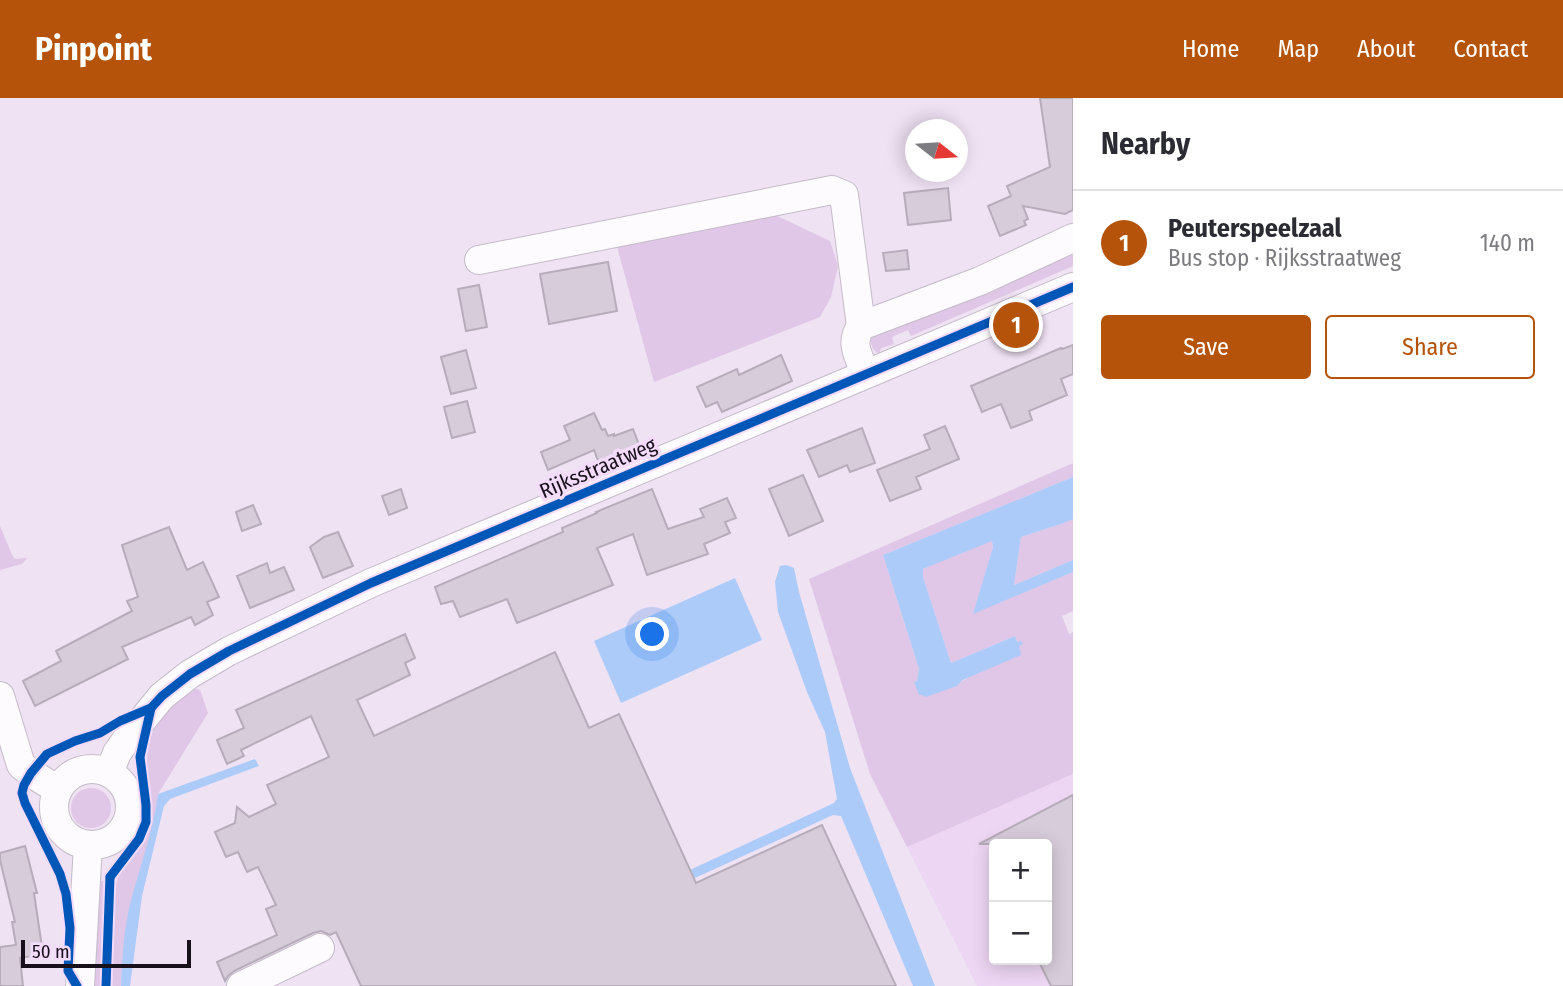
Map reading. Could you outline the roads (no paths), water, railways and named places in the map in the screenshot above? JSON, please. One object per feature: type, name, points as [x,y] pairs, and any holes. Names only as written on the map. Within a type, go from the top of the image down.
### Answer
[{"type":"street","points":[[479,260],[831,190],[844,195],[861,326]]},
{"type":"street","points":[[865,374],[854,345],[861,326],[979,281],[1073,238]]},
{"type":"street","name":"Rijksstraatweg","points":[[109,772],[126,740],[162,696],[190,674],[229,651],[384,578],[1073,287]]},
{"type":"street","points":[[0,696],[21,765],[58,790]]},
{"type":"street","points":[[94,769],[109,772],[121,782],[130,803],[129,818],[116,837],[103,844],[81,844],[63,832],[47,826],[58,790],[67,778],[80,771],[94,769]]},
{"type":"street","points":[[80,986],[76,902],[88,845]]},
{"type":"street","points":[[241,986],[320,948]]},
{"type":"water","points":[[1073,477],[1073,519],[1021,537],[1014,585],[1073,560],[1073,572],[973,614],[993,547],[992,541],[923,569],[923,577],[951,663],[1015,636],[1017,642],[1021,641],[1023,644],[1019,646],[1021,655],[963,680],[957,686],[926,697],[919,695],[914,682],[917,681],[919,669],[883,555]]},
{"type":"water","points":[[780,566],[794,568],[850,768],[935,986],[913,986],[841,816],[833,815],[458,986],[441,986],[834,803],[837,799],[825,732],[807,692],[778,612],[775,582]]},
{"type":"water","points":[[735,578],[762,640],[621,703],[594,641]]},
{"type":"water","points":[[255,759],[259,766],[170,799],[164,806],[142,896],[130,986],[121,986],[131,900],[150,834],[158,794]]},
{"type":"place","name":"Peuterspeelzaal","points":[[1016,325]]}]
